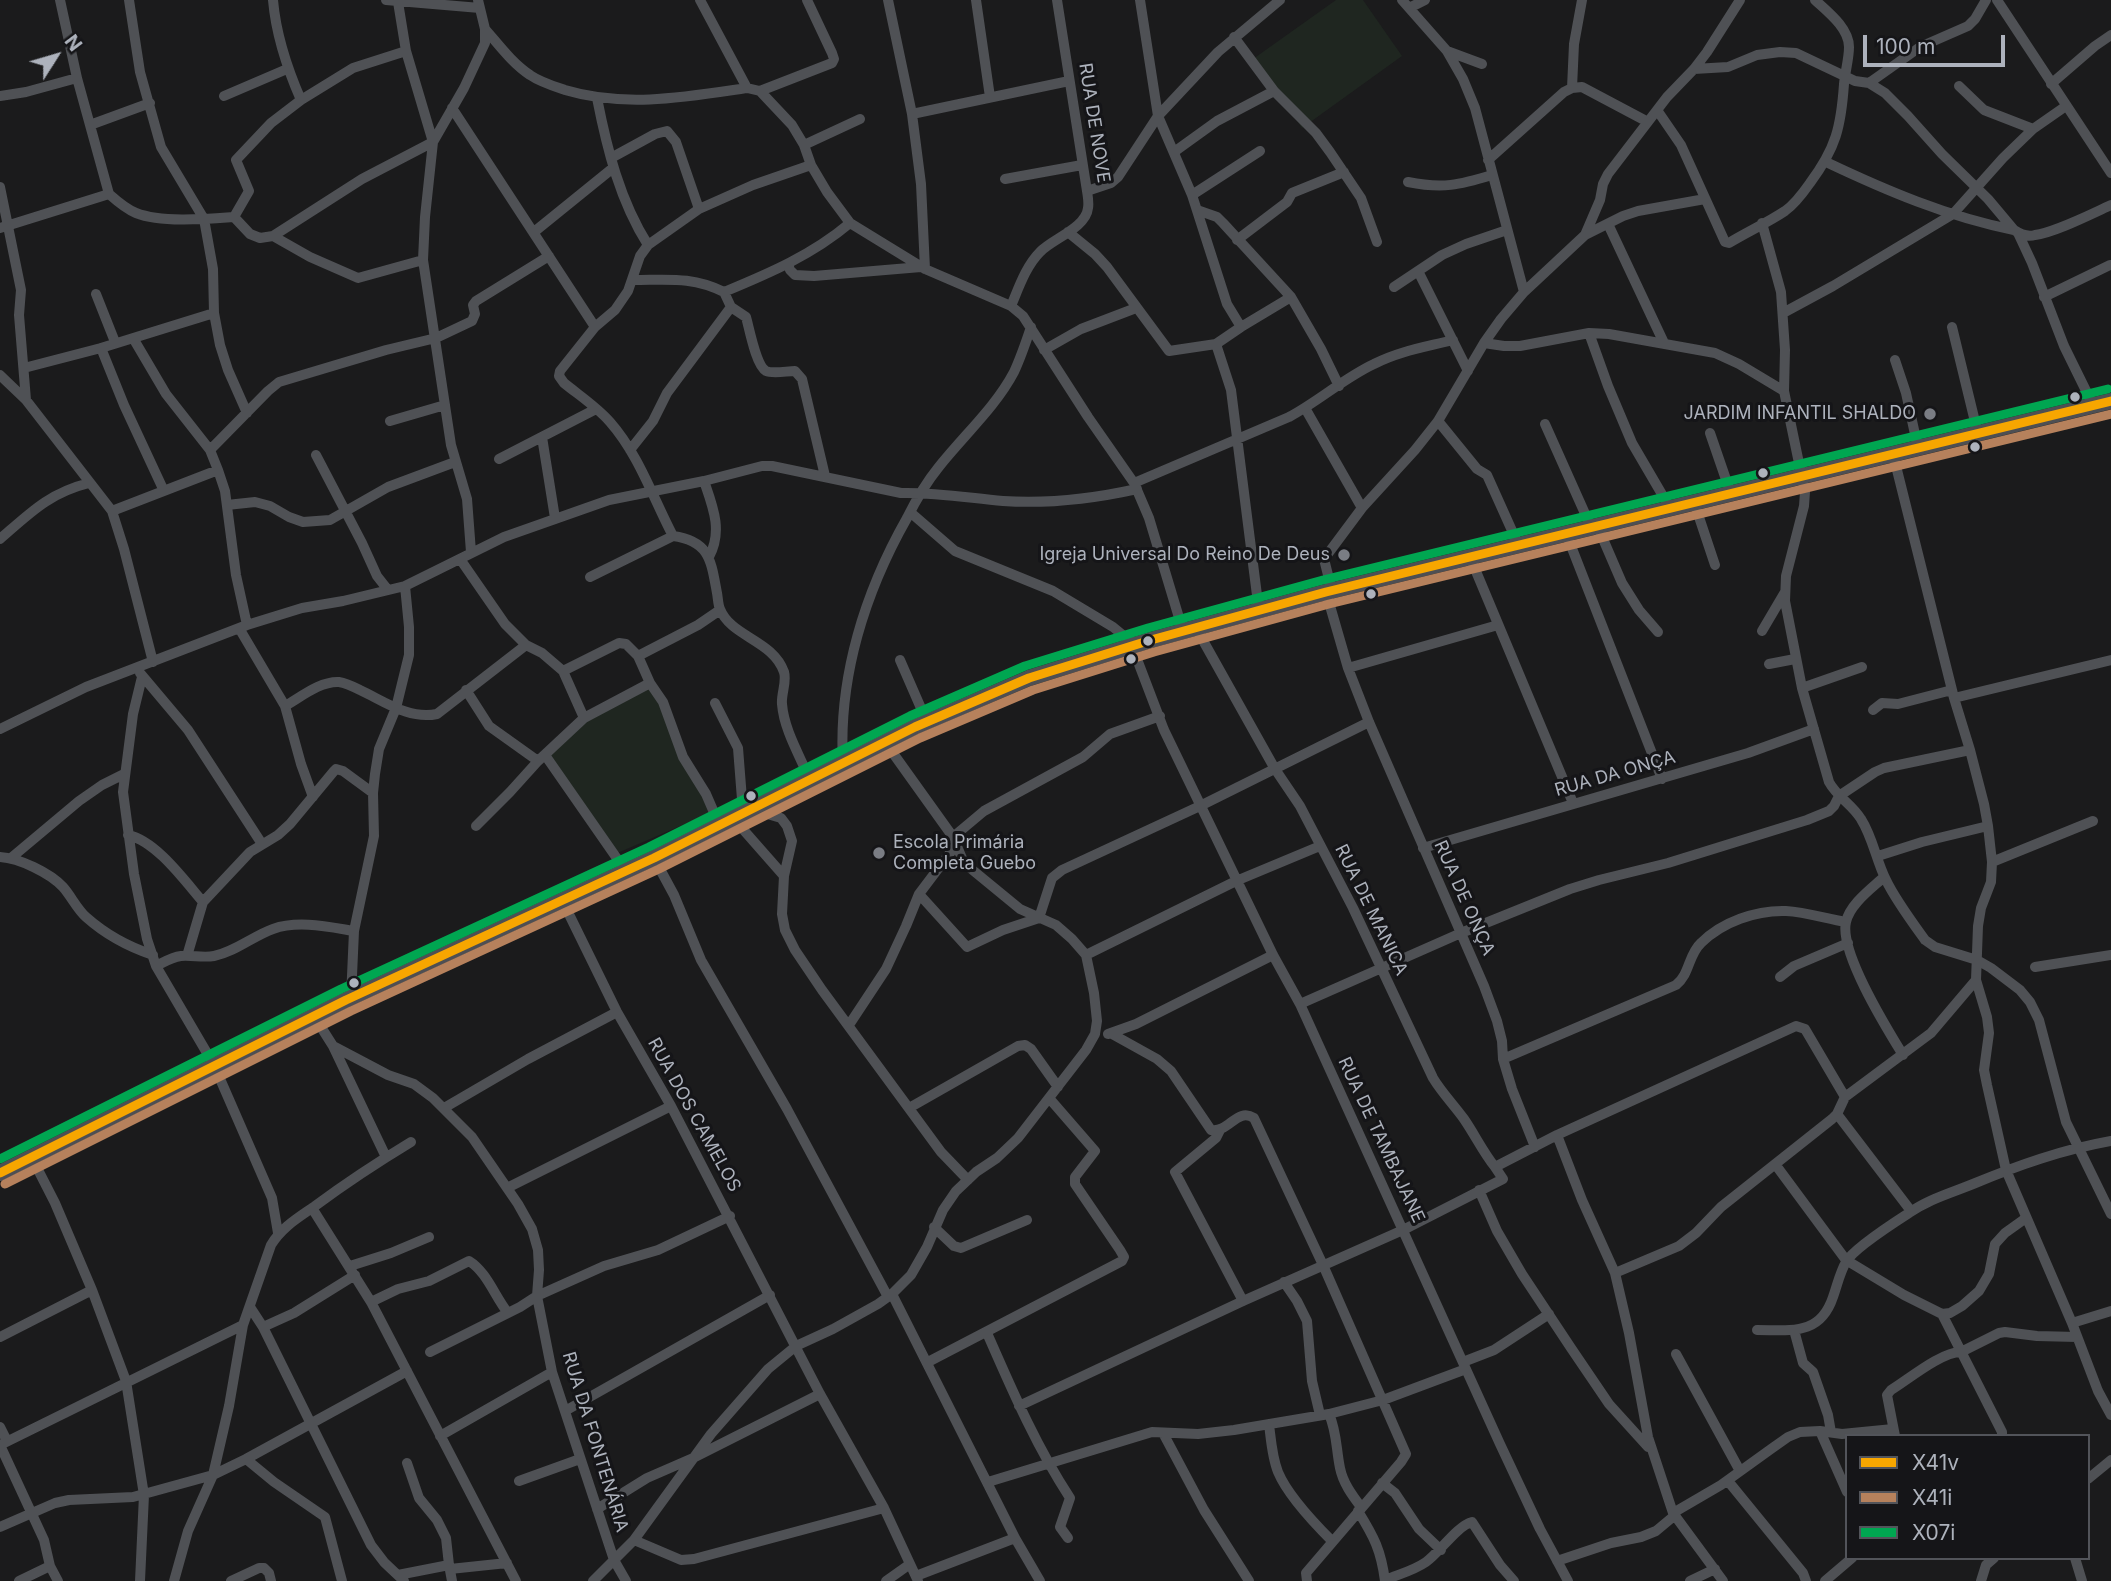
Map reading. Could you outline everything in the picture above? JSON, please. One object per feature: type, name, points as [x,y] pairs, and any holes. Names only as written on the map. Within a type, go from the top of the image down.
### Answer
[{"type":"street","points":[[61,0],[77,78],[109,194],[134,213],[150,218],[234,217]]},
{"type":"street","points":[[129,0],[140,72],[161,147],[204,219],[213,269],[214,313],[219,345],[247,413]]},
{"type":"street","points":[[273,0],[275,22],[287,69],[301,100]]},
{"type":"street","points":[[234,217],[250,234],[260,238],[273,236],[362,179],[433,142],[464,88],[485,43],[485,29],[479,4],[386,0]]},
{"type":"street","points":[[700,0],[747,88]]},
{"type":"street","points":[[760,91],[832,63],[832,53],[807,0]]},
{"type":"street","points":[[888,0],[912,114],[921,184],[923,268]]},
{"type":"street","points":[[976,0],[990,97]]},
{"type":"street","name":"RUA DE NOVE","points":[[1011,306],[1027,270],[1040,252],[1069,232],[1085,218],[1089,210],[1057,0]]},
{"type":"street","points":[[1140,0],[1158,116],[1192,195],[1227,304],[1241,327]]},
{"type":"street","points":[[1425,0],[1406,4],[1447,51],[1475,108],[1524,292]]},
{"type":"street","points":[[1572,88],[1574,44],[1582,0]]},
{"type":"street","points":[[1585,235],[1600,200],[1603,184],[1657,110],[1694,69],[1740,0]]},
{"type":"street","points":[[1657,110],[1681,145],[1725,242],[1729,243],[1785,211],[1800,197],[1826,162],[1838,136],[1842,111],[1848,38],[1837,22],[1815,0]]},
{"type":"street","points":[[1869,83],[1920,47],[1968,26],[1986,0]]},
{"type":"street","points":[[1997,0],[2111,173]]},
{"type":"street","points":[[398,2],[406,51],[433,142],[423,260],[455,462],[467,499],[471,552]]},
{"type":"street","points":[[1087,191],[1111,183],[1118,177],[1158,116],[1234,37],[1272,2]]},
{"type":"street","points":[[485,29],[510,58],[531,76],[551,86],[597,98],[636,101],[747,88],[760,91],[792,125],[804,145],[811,165],[850,223],[923,268],[1011,306]]},
{"type":"street","points":[[2051,84],[2111,35]]},
{"type":"street","points":[[1234,37],[1274,91],[1316,133],[1344,172],[1361,198],[1377,242]]},
{"type":"street","points":[[234,217],[249,191],[236,164],[238,156],[271,123],[301,100],[353,68],[406,51]]},
{"type":"street","points":[[1447,51],[1482,64]]},
{"type":"street","points":[[1694,69],[1728,67],[1757,55],[1796,53],[1855,81],[1869,83],[1885,93],[2016,231],[2032,263],[2064,346],[2094,405]]},
{"type":"street","points":[[224,96],[287,69]]},
{"type":"street","points":[[0,96],[77,78]]},
{"type":"street","points":[[912,114],[1069,81]]},
{"type":"street","points":[[1959,86],[1984,110],[2033,129]]},
{"type":"street","points":[[1488,160],[1564,92],[1572,88],[1582,87],[1648,122]]},
{"type":"street","points":[[1174,152],[1217,121],[1274,91]]},
{"type":"street","points":[[597,98],[612,163],[639,230],[648,245]]},
{"type":"street","points":[[90,125],[150,103]]},
{"type":"street","points":[[1783,313],[1953,214],[2033,129],[2066,106]]},
{"type":"street","points":[[452,108],[595,327]]},
{"type":"street","points":[[804,145],[860,119]]},
{"type":"street","points":[[534,232],[612,163],[655,134],[667,131],[676,142],[699,209]]},
{"type":"street","points":[[1192,195],[1259,151]]},
{"type":"street","points":[[1826,162],[1857,177],[1953,214],[2035,235],[2111,205]]},
{"type":"street","points":[[673,536],[630,450],[609,421],[564,383],[559,376],[560,371],[595,327],[615,310],[633,280],[640,256],[648,245],[699,209],[753,185],[811,165]]},
{"type":"street","points":[[1005,179],[1082,165]]},
{"type":"street","points":[[1237,240],[1287,202],[1292,192],[1344,172]]},
{"type":"street","points":[[1408,181],[1439,187],[1492,175]]},
{"type":"street","points":[[0,187],[4,227],[21,290],[19,315],[26,400]]},
{"type":"street","points":[[4,227],[109,194]]},
{"type":"street","points":[[1305,408],[1362,508],[1438,421],[1483,343],[1524,292],[1585,235],[1638,211],[1705,199]]},
{"type":"street","points":[[1197,210],[1217,218],[1291,297],[1339,386]]},
{"type":"street","points":[[724,292],[788,264],[821,246],[850,223]]},
{"type":"street","points":[[1762,223],[1781,292],[1785,350],[1784,391],[1805,492],[1804,506],[1786,576],[1785,601],[1802,688],[1829,782],[1859,816],[1878,856],[1884,877],[1925,940],[1936,947],[1978,960],[2020,990],[2031,1002],[2039,1020],[2065,1118],[2111,1214]]},
{"type":"street","points":[[1608,224],[1664,343]]},
{"type":"street","points":[[1394,287],[1442,255],[1507,230]]},
{"type":"street","points":[[1069,232],[1107,267],[1169,351],[1216,344],[1291,297]]},
{"type":"street","points":[[273,236],[310,257],[358,278],[423,260]]},
{"type":"street","points":[[209,450],[279,382],[436,338],[470,322],[475,314],[473,305],[476,301],[549,256]]},
{"type":"street","points":[[788,264],[792,273],[805,275],[923,268]]},
{"type":"street","points":[[2044,297],[2110,265]]},
{"type":"street","points":[[1418,271],[1468,371]]},
{"type":"street","points":[[633,280],[677,278],[697,281],[724,292],[731,307],[746,317],[763,369],[767,372],[795,371],[802,379],[825,476]]},
{"type":"street","points":[[96,294],[115,342]]},
{"type":"street","name":"RUA DE MANICA","points":[[1011,306],[1031,327],[1135,486],[1190,629],[1300,806],[1353,908],[1433,1078],[1464,1118],[1495,1167]]},
{"type":"street","points":[[630,450],[653,421],[667,393],[731,307]]},
{"type":"street","points":[[1044,350],[1081,329],[1136,308]]},
{"type":"street","points":[[24,368],[101,348],[214,313]]},
{"type":"street","points":[[843,763],[841,734],[846,685],[871,592],[885,558],[920,492],[1000,393],[1018,361],[1031,327]]},
{"type":"street","points":[[1952,327],[1974,435]]},
{"type":"street","points":[[1483,343],[1520,346],[1589,332],[1664,343],[1715,353],[1784,391]]},
{"type":"street","points":[[1589,332],[1632,443],[1670,508]]},
{"type":"street","points":[[133,338],[166,394],[209,450],[218,470],[227,505],[243,626],[285,706],[313,797]]},
{"type":"street","points":[[0,729],[86,687],[139,672],[153,662],[243,626],[302,608],[405,586],[504,537],[609,500],[762,466],[786,467],[901,493],[920,492],[1004,501],[1048,502],[1091,498],[1135,486],[1305,408],[1359,371],[1385,359],[1454,340]]},
{"type":"street","points":[[1216,344],[1231,390],[1259,611]]},
{"type":"street","points":[[101,348],[164,491]]},
{"type":"street","points":[[1895,360],[1906,393],[1918,448]]},
{"type":"street","points":[[0,375],[26,400],[112,511],[153,662]]},
{"type":"street","points":[[0,1173],[351,998],[654,858],[927,722],[1029,678],[1139,643],[1329,592],[2111,401]]},
{"type":"street","points":[[390,421],[445,405]]},
{"type":"street","points":[[499,459],[596,409]]},
{"type":"street","points":[[1438,421],[1477,470],[1487,475],[1518,544]]},
{"type":"street","points":[[1545,424],[1622,583],[1639,610],[1658,632]]},
{"type":"street","points":[[1710,433],[1731,494]]},
{"type":"street","points":[[542,437],[555,518]]},
{"type":"street","points":[[1893,454],[1988,827],[1993,862],[1991,882],[1981,908],[1978,926],[1976,980],[1989,1033],[1984,1070],[2006,1170],[2098,1391],[2111,1415]]},
{"type":"street","points":[[316,455],[377,576],[388,590]]},
{"type":"street","points":[[227,505],[255,502],[303,522],[330,520],[388,487],[455,462]]},
{"type":"street","points":[[112,511],[218,470]]},
{"type":"street","points":[[704,481],[718,527],[715,546],[709,557]]},
{"type":"street","points":[[0,539],[36,507],[59,492],[89,483]]},
{"type":"street","points":[[1694,502],[1715,565]]},
{"type":"street","name":"RUA DE ONÇA","points":[[1362,508],[1324,559],[1329,592],[1348,668],[1497,1021],[1503,1059],[1512,1089],[1535,1147]]},
{"type":"street","points":[[910,512],[955,551],[1052,591],[1139,643]]},
{"type":"street","points":[[1566,533],[1662,779]]},
{"type":"street","points":[[590,577],[673,536],[689,538],[698,544],[709,557],[720,610],[740,632],[766,647],[784,671],[781,702],[785,720],[810,780]]},
{"type":"street","points":[[1470,557],[1573,803]]},
{"type":"street","points":[[460,559],[505,624],[526,645],[542,653],[563,671],[584,718]]},
{"type":"street","points":[[351,998],[354,931],[374,836],[373,793],[379,748],[396,708],[409,655],[405,586]]},
{"type":"street","points":[[1762,631],[1785,592]]},
{"type":"street","points":[[638,656],[698,625],[720,610]]},
{"type":"street","points":[[1348,668],[1498,625]]},
{"type":"street","points":[[563,671],[619,643],[626,644],[638,656],[650,683],[663,702],[683,757],[706,794],[732,818],[784,876]]},
{"type":"street","name":"RUA DE TAMBAJANE","points":[[1139,643],[1164,730],[1272,955],[1300,1004],[1540,1530],[1568,1581]]},
{"type":"street","points":[[285,706],[312,690],[340,682],[396,708],[418,715],[436,714],[526,645]]},
{"type":"street","points":[[1769,664],[1796,659]]},
{"type":"street","points":[[900,660],[927,722]]},
{"type":"street","points":[[1872,709],[1882,704],[1898,705],[2111,660]]},
{"type":"street","points":[[1802,688],[1862,667]]},
{"type":"street","points":[[139,672],[122,792],[147,939],[154,961],[214,1065],[272,1198],[278,1233]]},
{"type":"street","points":[[139,672],[188,730],[262,844]]},
{"type":"street","points":[[476,826],[584,718],[650,683]]},
{"type":"street","points":[[466,690],[489,726],[542,758],[625,870]]},
{"type":"street","points":[[715,703],[738,748],[732,818]]},
{"type":"street","points":[[849,1026],[886,969],[919,894],[954,841],[984,811],[1083,757],[1110,734],[1160,716]]},
{"type":"street","points":[[1039,918],[1052,878],[1062,870],[1200,806],[1369,722]]},
{"type":"street","name":"RUA DA ONÇA","points":[[1423,848],[1748,753],[1814,729]]},
{"type":"street","points":[[593,1581],[634,1540],[693,1458],[750,1387],[780,1356],[890,1296],[911,1275],[950,1201],[968,1180],[1013,1144],[1095,1034],[1097,1021],[1094,993],[1086,954],[1056,925],[1020,909],[964,863],[954,841],[885,742]]},
{"type":"street","points":[[1300,1004],[1461,933],[1580,886],[1668,863],[1807,820],[1829,811],[1839,796],[1884,768],[1970,750]]},
{"type":"street","points":[[187,956],[203,902],[236,866],[290,824],[336,769],[343,771],[373,793]]},
{"type":"street","points":[[124,775],[102,785],[6,857],[52,877],[85,916],[154,961],[187,956],[216,956],[273,929],[289,926],[321,926],[354,931]]},
{"type":"street","points":[[764,813],[781,818],[792,841],[784,876],[782,914],[785,930],[795,950],[941,1152],[968,1180]]},
{"type":"street","points":[[1993,862],[2092,821]]},
{"type":"street","points":[[1878,856],[1922,842],[1988,827]]},
{"type":"street","points":[[128,835],[143,840],[181,874],[203,902]]},
{"type":"street","points":[[1086,954],[1237,881],[1320,846]]},
{"type":"street","points":[[654,858],[674,895],[701,960],[928,1362],[1015,1538],[1040,1581]]},
{"type":"street","points":[[1884,877],[1854,906],[1846,922],[1848,943],[1874,1006],[1903,1055]]},
{"type":"street","points":[[919,894],[967,947],[1003,930],[1039,918]]},
{"type":"street","name":"RUA DOS CAMELOS","points":[[562,900],[617,1012],[671,1106],[820,1394],[884,1508],[917,1578]]},
{"type":"street","points":[[1503,1059],[1676,985],[1685,977],[1698,945],[1727,923],[1755,915],[1786,911],[1846,922]]},
{"type":"street","points":[[1780,977],[1794,966],[1848,943]]},
{"type":"street","points":[[1095,1034],[1112,1034],[1136,1024],[1272,955]]},
{"type":"street","points":[[2035,967],[2111,955]]},
{"type":"street","points":[[1615,1273],[1679,1246],[1696,1233],[1721,1207],[1837,1114],[1845,1097],[1931,1033],[1976,980]]},
{"type":"street","points":[[444,1108],[617,1012]]},
{"type":"street","name":"RUA DA FONTENÁRIA","points":[[314,1016],[333,1046],[388,1075],[414,1084],[444,1108],[472,1137],[532,1229],[540,1270],[537,1296],[552,1373],[614,1560],[626,1581]]},
{"type":"street","points":[[1019,1406],[1284,1282],[1403,1230],[1503,1179],[1495,1167],[1557,1135],[1796,1026],[1805,1029],[1845,1097]]},
{"type":"street","points":[[1112,1034],[1164,1065],[1211,1130],[1220,1130]]},
{"type":"street","points":[[909,1108],[1018,1046],[1025,1045],[1031,1049],[1058,1087]]},
{"type":"street","points":[[333,1046],[386,1157]]},
{"type":"street","points":[[928,1362],[1115,1266],[1124,1257],[1075,1184],[1074,1177],[1095,1151],[1049,1098]]},
{"type":"street","points":[[507,1188],[671,1106]]},
{"type":"street","points":[[1243,1301],[1175,1172],[1216,1138],[1220,1130],[1243,1114],[1254,1118],[1323,1265],[1406,1454],[1306,1573],[1307,1581]]},
{"type":"street","points":[[1837,1114],[1911,1211]]},
{"type":"street","points":[[1557,1135],[1582,1200],[1615,1273],[1652,1450],[1674,1516],[1656,1531],[1641,1538],[1618,1541],[1557,1561]]},
{"type":"street","points":[[1757,1330],[1794,1330],[1812,1326],[1830,1306],[1846,1260],[1927,1202],[2006,1170],[2078,1147],[2111,1141]]},
{"type":"street","points":[[174,1581],[188,1531],[213,1475],[243,1325],[266,1256],[278,1233],[411,1142]]},
{"type":"street","points":[[32,1158],[55,1203],[92,1290],[126,1381],[144,1494],[140,1581]]},
{"type":"street","points":[[1775,1164],[1846,1260],[1942,1314],[1962,1306],[1979,1291],[1989,1273],[1995,1244],[2026,1218]]},
{"type":"street","points":[[1479,1191],[1497,1231],[1522,1273],[1609,1404],[1652,1450]]},
{"type":"street","points":[[312,1208],[370,1303],[516,1581]]},
{"type":"street","points":[[430,1352],[537,1296],[604,1266],[658,1250],[730,1216]]},
{"type":"street","points":[[934,1227],[954,1246],[961,1248],[1027,1220]]},
{"type":"street","points":[[263,1327],[294,1313],[352,1271],[429,1237]]},
{"type":"street","points":[[370,1303],[398,1289],[429,1281],[469,1261],[490,1283],[508,1313]]},
{"type":"street","points":[[1284,1282],[1307,1321],[1312,1381],[1337,1437],[1340,1469],[1346,1485],[1382,1557],[1385,1580],[1415,1569],[1441,1550],[1464,1525],[1472,1522],[1500,1565],[1514,1581]]},
{"type":"street","points":[[0,1337],[92,1290]]},
{"type":"street","points":[[565,1410],[770,1295]]},
{"type":"street","points":[[250,1307],[263,1327],[371,1545],[384,1562],[401,1578],[449,1567],[507,1563]]},
{"type":"street","points":[[2072,1324],[2111,1311]]},
{"type":"street","points":[[988,1482],[1137,1435],[1152,1432],[1198,1434],[1269,1424],[1383,1401],[1465,1366],[1549,1314]]},
{"type":"street","points":[[1942,1314],[2001,1434]]},
{"type":"street","points":[[2,1444],[243,1325]]},
{"type":"street","points":[[1794,1330],[1803,1363],[1813,1372],[1828,1415],[1826,1431],[1845,1486]]},
{"type":"street","points":[[987,1333],[1048,1464],[1070,1498],[1060,1527],[1069,1538]]},
{"type":"street","points":[[1672,1513],[1728,1481],[1788,1437],[1800,1432],[1894,1432],[1886,1398],[1889,1392],[1940,1359],[1961,1352],[1998,1333],[2077,1337]]},
{"type":"street","points":[[1676,1354],[1740,1471]]},
{"type":"street","points":[[0,1527],[55,1503],[134,1497],[213,1475],[407,1371]]},
{"type":"street","points":[[440,1436],[552,1373]]},
{"type":"street","points":[[597,1508],[654,1474],[693,1458],[820,1394]]},
{"type":"street","points":[[1269,1424],[1278,1473],[1312,1520],[1332,1541]]},
{"type":"street","points":[[0,1427],[2,1444],[44,1540],[50,1566],[58,1581]]},
{"type":"street","points":[[1163,1433],[1204,1510],[1249,1581]]},
{"type":"street","points":[[519,1481],[580,1458]]},
{"type":"street","points":[[246,1459],[325,1517],[342,1581]]},
{"type":"street","points":[[2090,1477],[2111,1460]]},
{"type":"street","points":[[407,1463],[419,1498],[446,1538],[452,1581]]},
{"type":"street","points":[[1728,1481],[1803,1573],[1806,1581]]},
{"type":"street","points":[[1382,1483],[1395,1493],[1419,1530],[1441,1550]]},
{"type":"street","points":[[634,1540],[681,1560],[694,1559],[884,1508]]},
{"type":"street","points":[[1672,1513],[1723,1581]]},
{"type":"street","points":[[917,1578],[1015,1538]]},
{"type":"street","points":[[1825,1581],[1850,1560]]},
{"type":"street","points":[[2076,1560],[2082,1581]]},
{"type":"street","points":[[1981,1581],[1990,1562]]},
{"type":"street","points":[[886,1581],[910,1564]]},
{"type":"street","points":[[19,1581],[50,1566]]},
{"type":"street","points":[[231,1581],[264,1567],[271,1581]]},
{"type":"street","points":[[1690,1581],[1715,1569]]},
{"type":"shaded area","points":[[1336,0],[1363,0],[1402,56],[1302,128],[1253,59]]},
{"type":"shaded area","points":[[649,687],[653,688],[713,812],[615,854],[550,758],[551,752],[587,721]]},
{"type":"transit line","name":"X07i","points":[[0,1159],[341,989],[649,847],[910,716],[1025,666],[1148,628],[1323,580],[2108,389]]},
{"type":"transit line","name":"X41v","points":[[0,1173],[346,1000],[654,858],[915,727],[1029,678],[1151,640],[1326,592],[2111,401]]},
{"type":"transit line","name":"X41i","points":[[5,1184],[351,1011],[659,869],[920,738],[1033,690],[1154,652],[1329,604],[2111,414]]},
{"type":"place","name":"JARDIM INFANTIL SHALDO","points":[[1930,414]]},
{"type":"place","name":"Igreja Universal Do Reino De Deus","points":[[1344,555]]},
{"type":"place","name":"Escola Primária Completa Guebo","points":[[879,853]]}]
